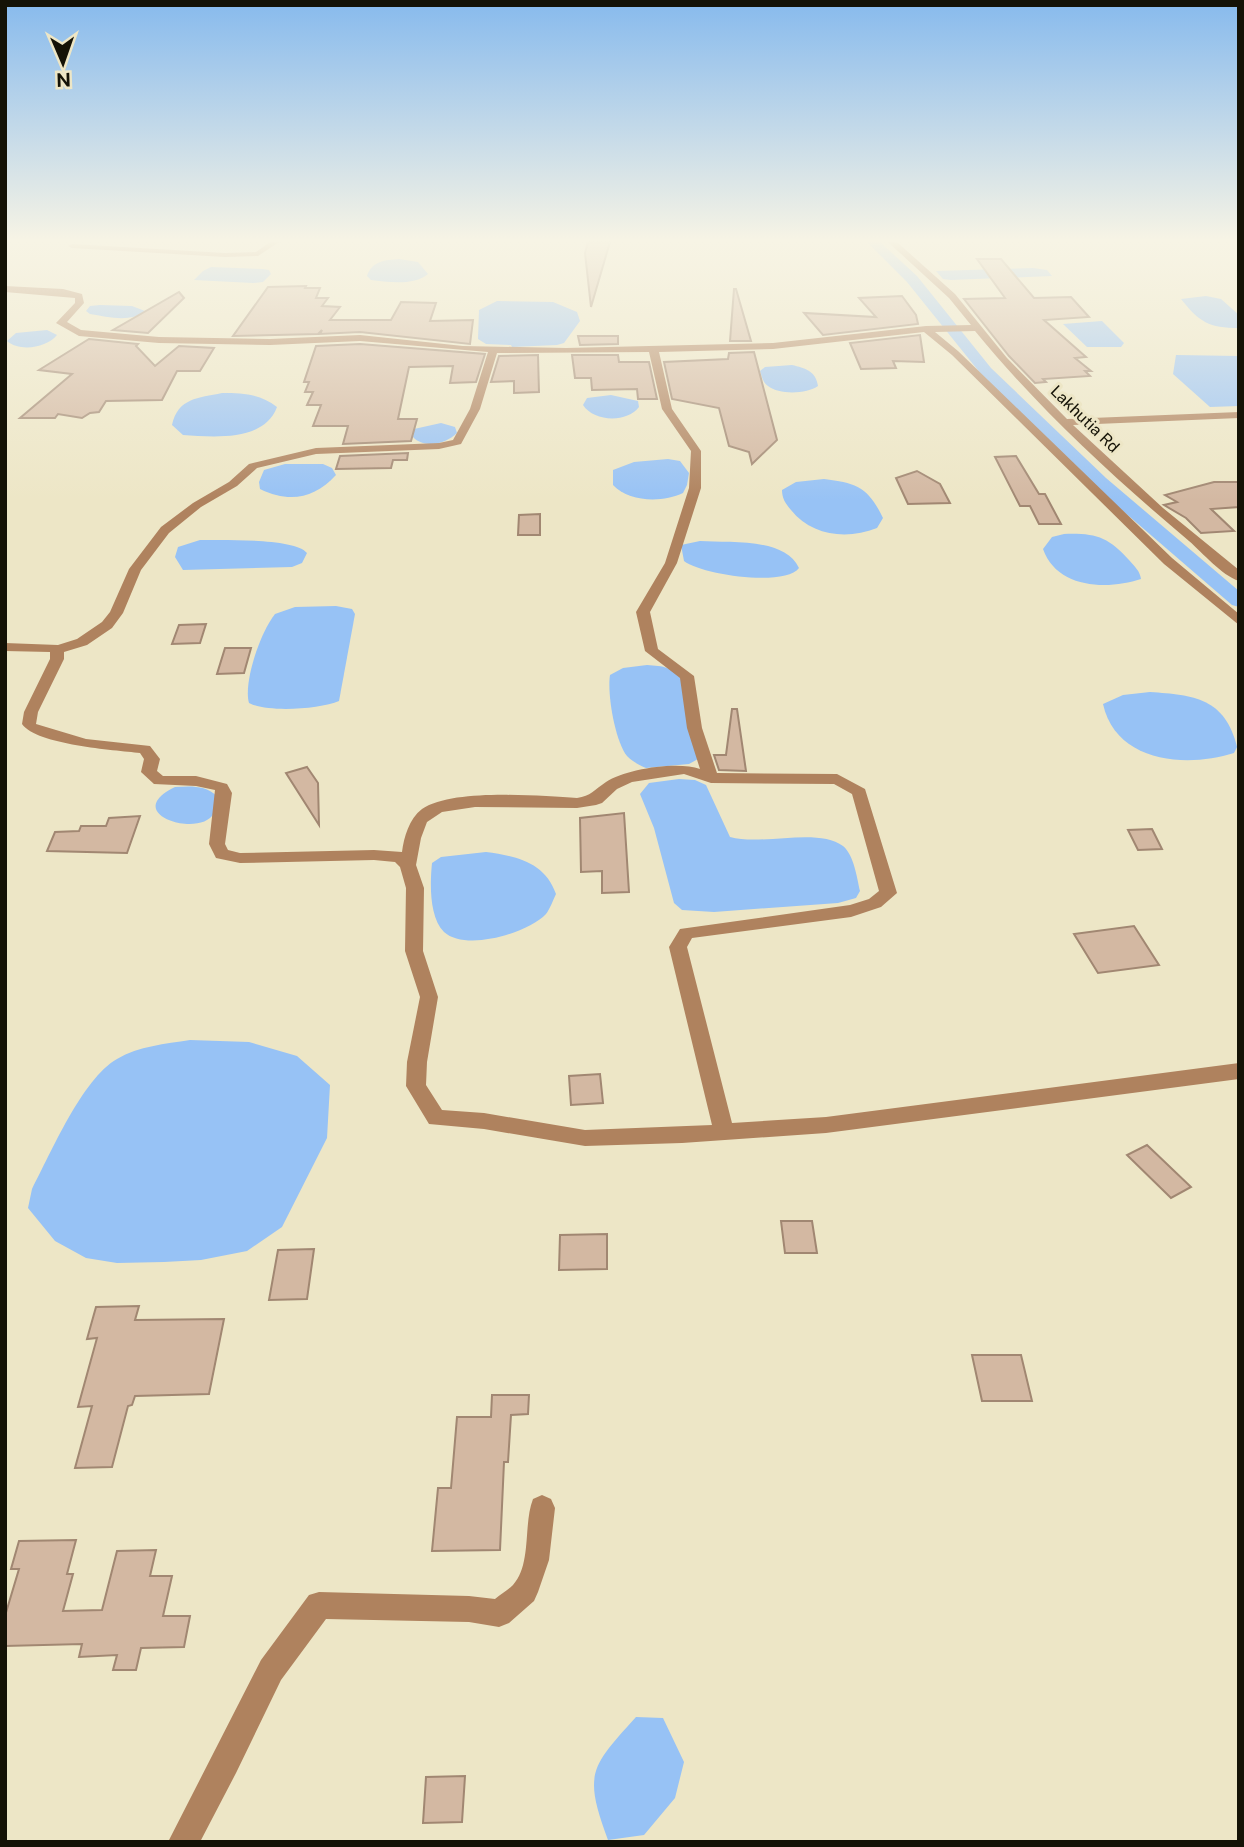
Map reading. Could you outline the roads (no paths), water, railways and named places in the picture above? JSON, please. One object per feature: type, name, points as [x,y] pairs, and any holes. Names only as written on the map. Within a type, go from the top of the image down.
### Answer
[{"type":"street","points":[[70,328],[79,333],[104,336],[215,342],[360,338],[493,351],[810,344],[956,328]]},
{"type":"street","name":"Lakhutia Rd","points":[[978,328],[1004,360],[1064,422],[1159,510],[1239,577]]},
{"type":"street","points":[[932,329],[1168,561],[1239,621]]},
{"type":"street","points":[[653,348],[667,409],[696,451],[695,476],[686,521],[671,563],[643,612],[652,651],[687,676],[704,763],[711,778]]},
{"type":"street","points":[[5,647],[50,647],[57,650],[82,642],[107,625],[116,612],[135,569],[165,530],[197,505],[233,484],[253,466],[316,451],[439,446],[457,442],[475,409],[493,351]]},
{"type":"street","points":[[1064,422],[1239,415]]},
{"type":"street","points":[[57,650],[57,659],[31,712],[29,724],[33,729],[86,743],[145,749],[152,759],[149,772],[159,781],[196,780],[221,787],[224,793],[217,844],[222,854],[240,859],[374,855],[399,857],[408,865]]},
{"type":"street","points":[[724,1132],[678,947],[686,933],[851,911],[875,903],[888,893],[859,792],[837,779],[711,778],[685,769],[628,778],[611,786],[596,800],[465,803],[426,814],[414,832],[408,865],[415,888],[414,951],[429,997],[416,1086],[436,1118],[484,1121],[585,1138],[724,1132],[826,1125],[1239,1071]]},
{"type":"street","points":[[183,1842],[226,1763],[271,1670],[319,1605],[469,1609],[499,1613],[526,1592],[536,1560],[542,1508]]},
{"type":"water","points":[[478,328],[575,328],[564,343],[557,345],[512,347],[486,344],[478,339]]},
{"type":"water","points":[[1067,328],[1109,328],[1124,343],[1121,347],[1087,347]]},
{"type":"water","points":[[47,330],[57,335],[40,346],[18,347],[7,341],[16,333]]},
{"type":"water","points":[[1176,355],[1239,356],[1239,406],[1210,407],[1173,374]]},
{"type":"water","points":[[792,365],[812,374],[818,386],[807,391],[786,392],[766,385],[760,371],[765,367]]},
{"type":"water","points":[[222,393],[251,395],[277,407],[261,426],[237,435],[183,435],[172,425],[184,404],[197,398]]},
{"type":"water","points":[[611,395],[638,401],[639,407],[627,416],[611,418],[595,415],[583,405],[587,398]]},
{"type":"water","points":[[441,423],[455,427],[457,433],[435,444],[423,443],[413,437],[414,429]]},
{"type":"water","points":[[668,459],[680,461],[689,473],[683,493],[656,499],[637,498],[613,485],[613,470],[634,462]]},
{"type":"water","points":[[285,464],[323,464],[332,468],[336,475],[319,489],[301,496],[281,496],[260,489],[259,482],[264,470]]},
{"type":"water","points":[[824,479],[845,482],[866,493],[883,518],[877,528],[854,534],[831,533],[799,519],[786,503],[782,490],[796,482]]},
{"type":"water","points":[[1085,534],[1108,541],[1133,565],[1141,579],[1114,585],[1099,585],[1071,579],[1050,562],[1043,549],[1052,537]]},
{"type":"water","points":[[200,540],[274,542],[300,548],[307,553],[302,563],[292,567],[183,570],[175,557],[178,547]]},
{"type":"water","points":[[700,541],[769,546],[792,558],[799,568],[791,574],[761,578],[708,571],[684,561],[681,545]]},
{"type":"water","points":[[336,606],[352,609],[355,614],[339,701],[294,709],[268,708],[249,703],[251,670],[264,632],[275,614],[295,607]]},
{"type":"water","points":[[647,665],[668,668],[683,682],[698,759],[689,764],[646,768],[627,756],[619,740],[613,717],[610,675],[623,668]]},
{"type":"water","points":[[1150,692],[1194,698],[1216,709],[1232,731],[1237,747],[1234,753],[1215,758],[1175,760],[1138,749],[1122,739],[1110,724],[1103,704],[1123,695]]},
{"type":"water","points":[[695,780],[706,785],[730,837],[758,840],[819,838],[843,846],[850,855],[856,873],[860,891],[856,898],[838,903],[714,912],[682,910],[674,903],[654,828],[640,794],[649,783]]},
{"type":"water","points":[[175,787],[198,787],[212,792],[217,796],[214,813],[195,824],[169,820],[159,814],[156,806],[160,797]]},
{"type":"water","points":[[486,852],[528,862],[545,874],[556,894],[546,914],[526,928],[496,938],[454,938],[439,926],[433,909],[432,863],[441,857]]},
{"type":"water","points":[[190,1040],[249,1042],[297,1056],[330,1085],[327,1138],[282,1227],[247,1251],[201,1260],[117,1263],[86,1258],[55,1241],[28,1208],[32,1189],[80,1099],[104,1069],[117,1059],[143,1048]]},
{"type":"water","points":[[636,1717],[663,1718],[684,1762],[675,1798],[644,1835],[608,1840],[596,1800],[596,1772],[609,1748]]},
{"type":"waterway","points":[[952,328],[986,371],[1100,482],[1239,601]]}]
